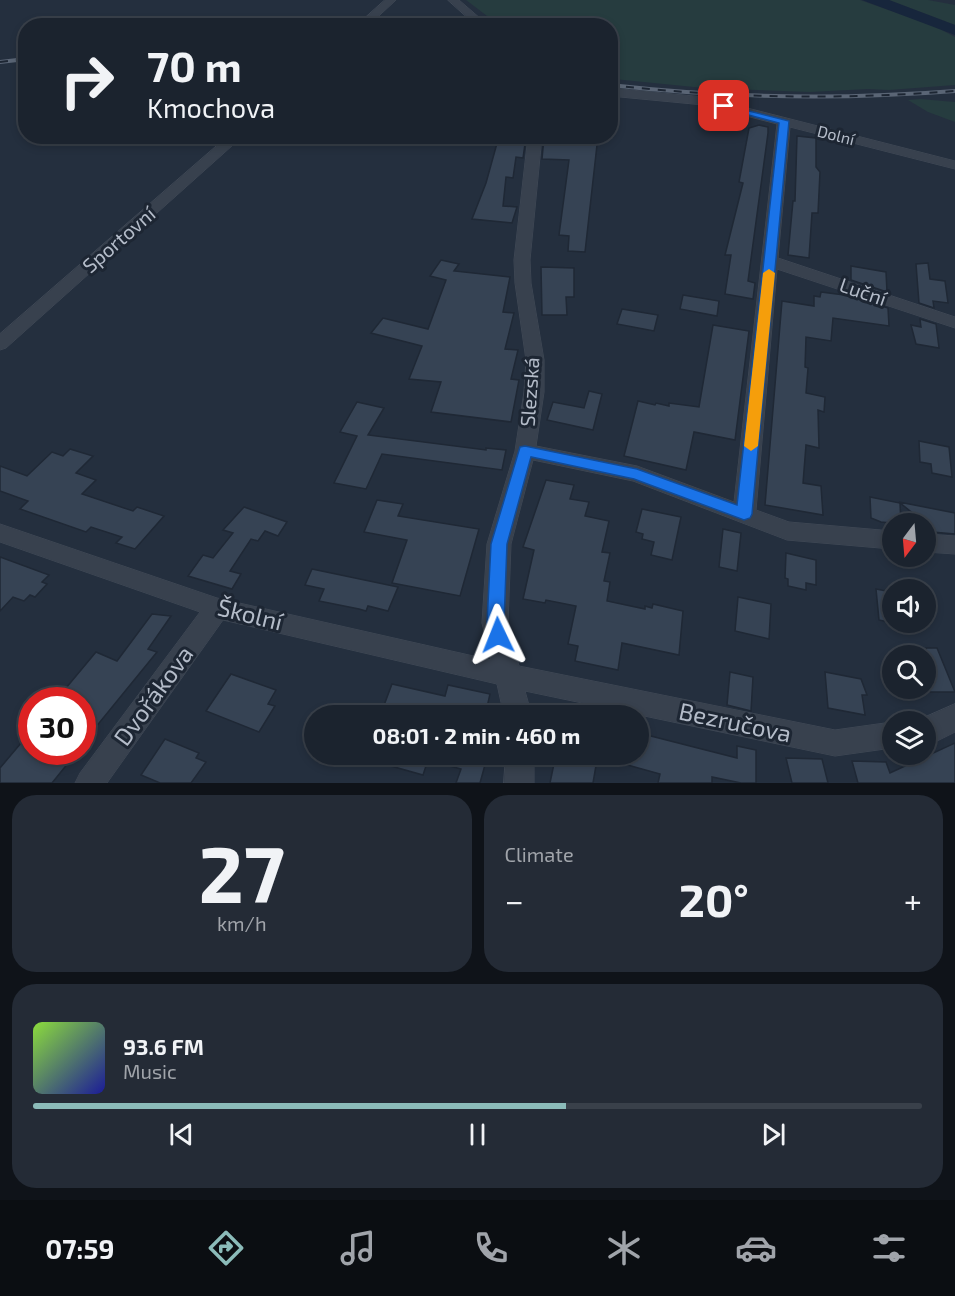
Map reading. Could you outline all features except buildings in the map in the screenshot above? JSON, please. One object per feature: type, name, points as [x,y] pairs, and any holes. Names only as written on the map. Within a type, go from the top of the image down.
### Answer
[{"type":"street","points":[[370,18],[391,0]]},
{"type":"street","points":[[453,0],[474,18]]},
{"type":"street","name":"Dolní","points":[[618,93],[704,101],[955,165]]},
{"type":"street","points":[[744,514],[784,121]]},
{"type":"street","name":"Sportovní","points":[[0,344],[228,144]]},
{"type":"street","name":"Slezská","points":[[515,705],[495,623],[499,544],[525,451],[534,392],[535,360],[523,283],[522,249],[534,144]]},
{"type":"street","name":"Luční","points":[[770,261],[955,323]]},
{"type":"street","points":[[525,451],[637,474],[787,531],[882,539]]},
{"type":"street","name":"Školní","points":[[0,533],[217,608],[507,675]]},
{"type":"street","points":[[936,544],[955,545]]},
{"type":"street","name":"Dvořákova","points":[[90,783],[217,608]]},
{"type":"street","name":"Bezručova","points":[[507,675],[835,744],[882,737]]},
{"type":"street","points":[[936,728],[955,717]]},
{"type":"street","points":[[519,783],[520,765]]},
{"type":"green space","points":[[466,0],[860,0],[934,26],[955,37],[955,85],[889,90],[810,92],[704,88],[618,79],[618,18],[490,18]]},
{"type":"green space","points":[[889,0],[928,0],[955,5],[955,25]]},
{"type":"green space","points":[[908,100],[955,102],[955,122],[928,112]]},
{"type":"water","points":[[862,0],[889,0],[955,25],[955,35]]},
{"type":"railway","points":[[0,62],[18,60]]},
{"type":"railway","points":[[618,86],[696,93],[782,96],[868,96],[955,91]]},
{"type":"slow traffic","points":[[751,446],[769,273]]},
{"type":"route","points":[[498,635],[495,623],[499,544],[525,451],[637,474],[744,514],[784,121],[724,106]]}]
